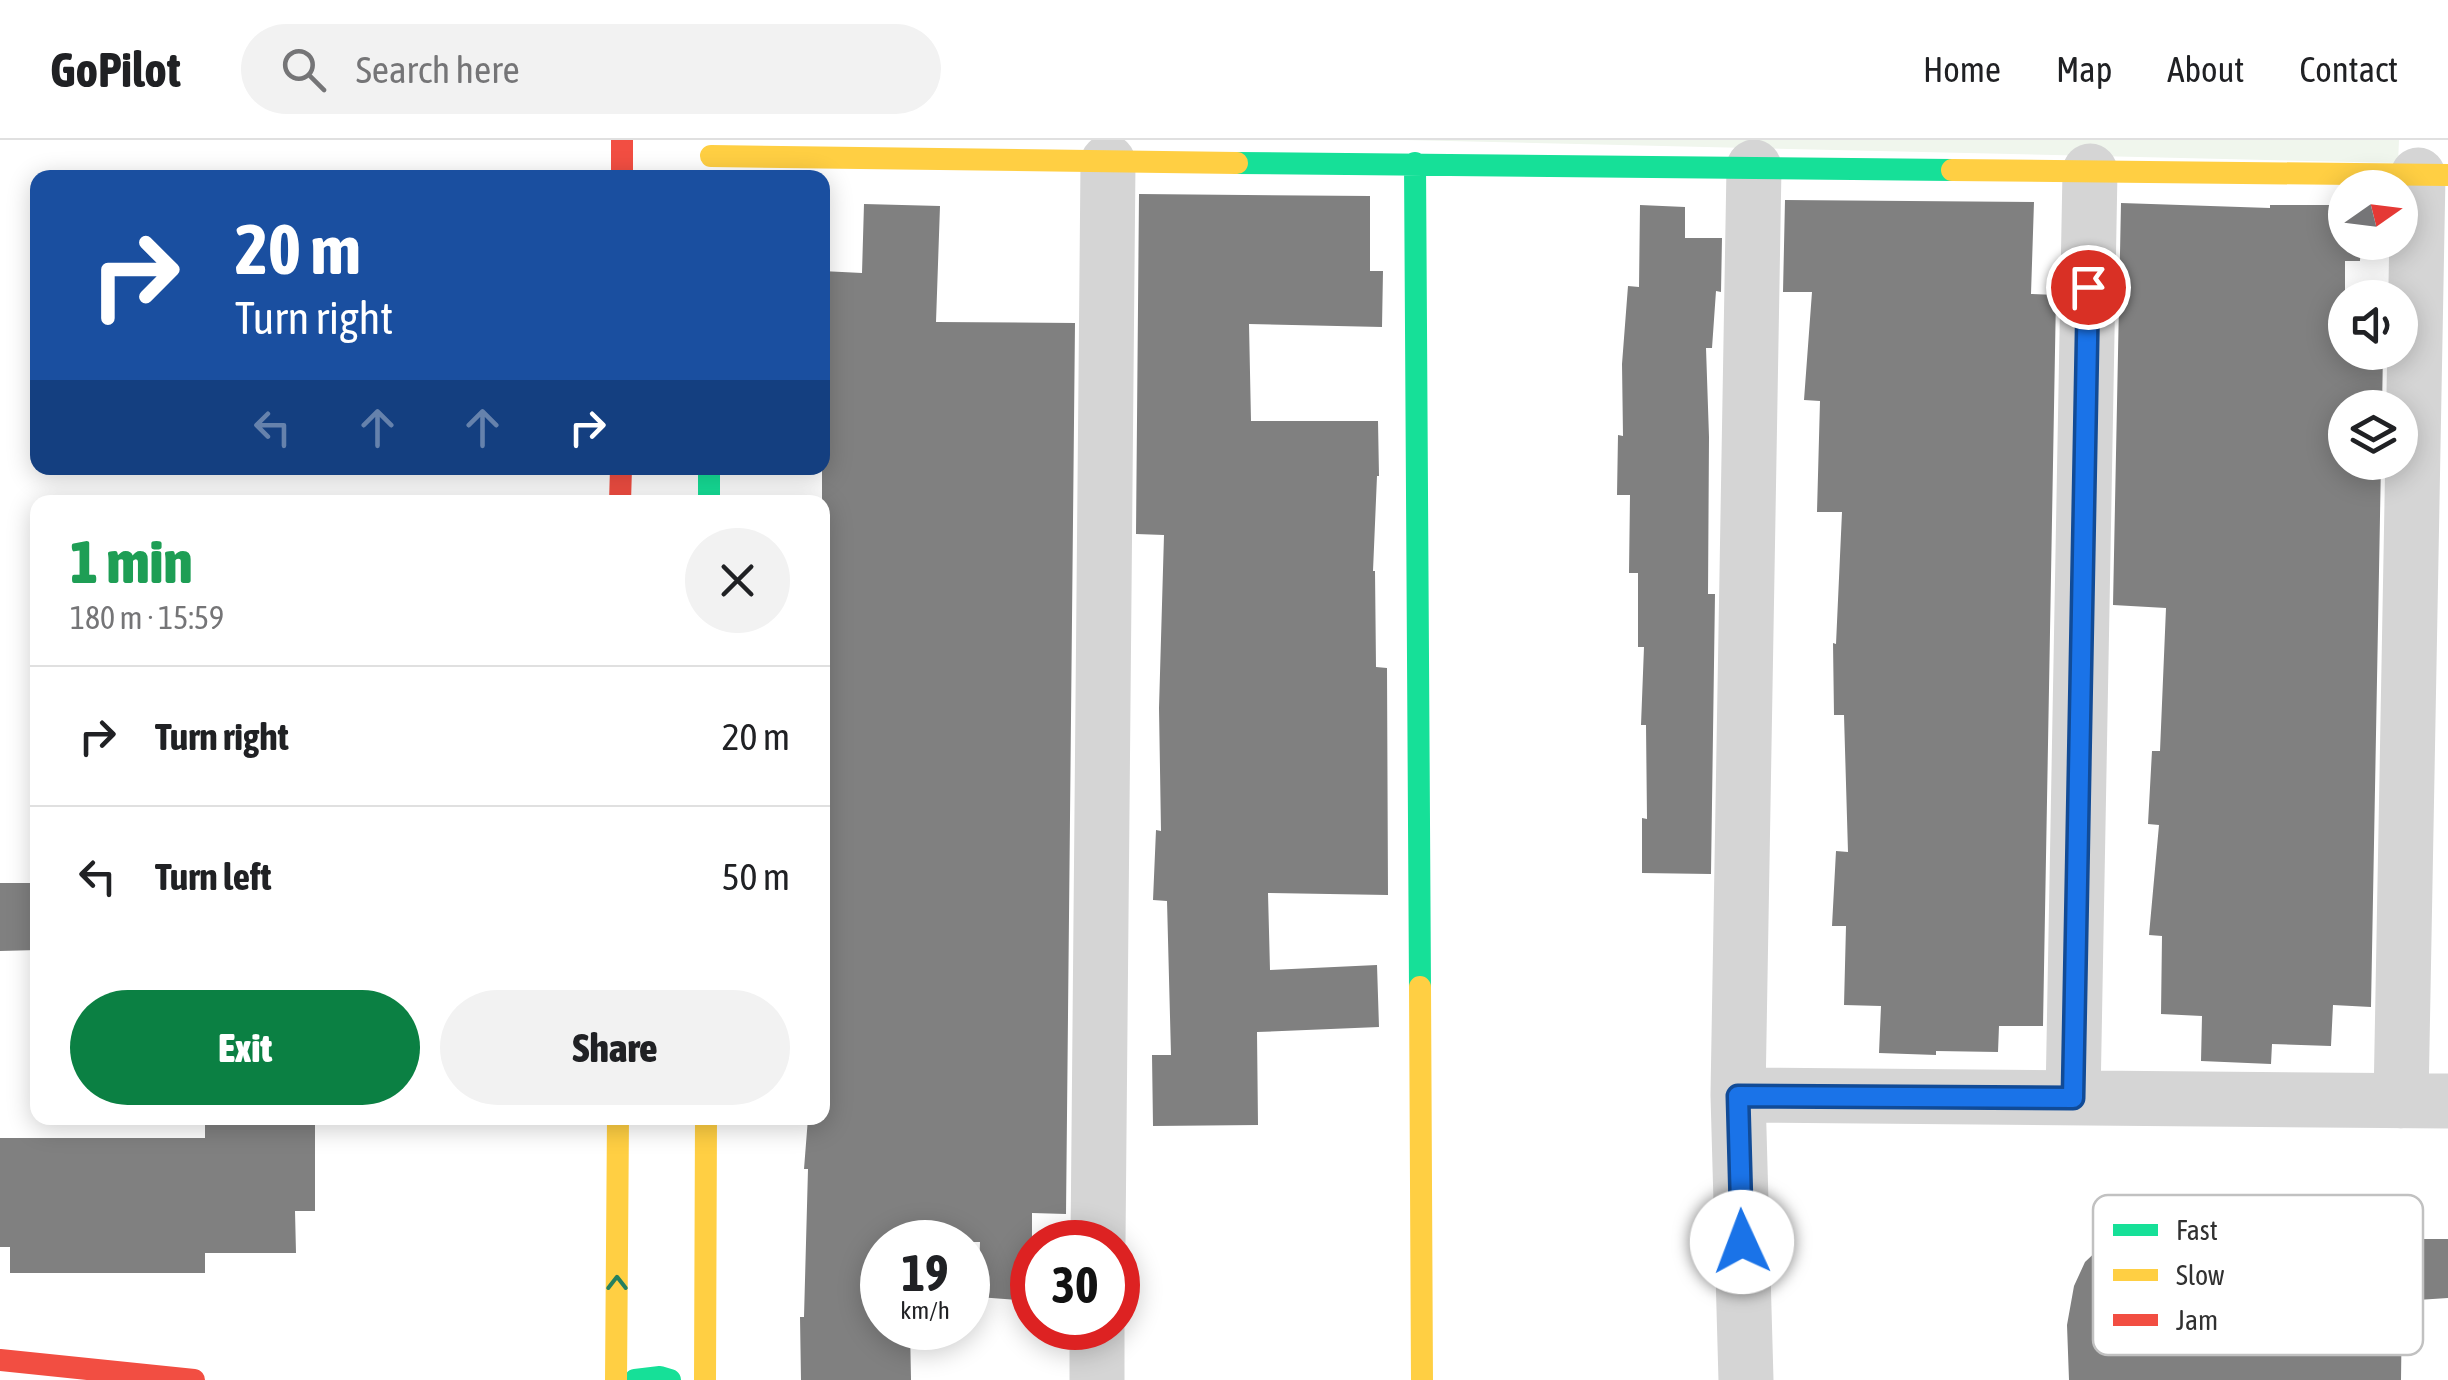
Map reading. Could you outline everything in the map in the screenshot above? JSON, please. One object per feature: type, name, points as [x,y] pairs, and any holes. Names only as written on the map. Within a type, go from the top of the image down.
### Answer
[{"type":"street","points":[[622,140],[622,170]]},
{"type":"street","points":[[1393,155],[1422,1380]]},
{"type":"street","points":[[711,158],[1108,162],[1393,155],[1754,168],[2090,171],[2418,166],[2425,1101],[1738,1096]]},
{"type":"street","points":[[1098,1220],[1108,162]]},
{"type":"street","points":[[1746,1380],[1738,1096],[1754,168]]},
{"type":"street","points":[[2073,1098],[2090,171]]},
{"type":"street","points":[[616,1380],[626,1196],[619,1125]]},
{"type":"street","points":[[705,1125],[697,1194],[705,1380]]},
{"type":"street","points":[[1097,1350],[1097,1380]]},
{"type":"street","points":[[0,1360],[194,1380]]},
{"type":"street","points":[[635,1380],[670,1380]]},
{"type":"shaded area","points":[[1405,140],[2399,140],[2398,163]]},
{"type":"building","points":[[1139,194],[1370,196],[1370,271],[1383,271],[1382,327],[1249,324],[1251,421],[1378,421],[1373,571],[1376,667],[1387,668],[1388,895],[1268,893],[1270,970],[1377,965],[1379,1027],[1257,1032],[1258,1125],[1153,1126],[1152,1055],[1171,1055],[1167,901],[1153,900],[1156,830],[1161,831],[1159,708],[1164,535],[1136,534]]},
{"type":"building","points":[[1785,200],[2034,202],[2031,294],[2056,295],[2043,1026],[1999,1026],[1998,1052],[1879,1053],[1881,1006],[1844,1005],[1846,926],[1832,926],[1836,851],[1848,852],[1844,715],[1834,715],[1833,643],[1836,644],[1842,512],[1817,512],[1820,401],[1804,400],[1812,292],[1783,292]]},
{"type":"building","points":[[2121,203],[2270,208],[2328,205],[2328,260],[2360,260],[2345,261],[2345,280],[2328,280],[2328,370],[2383,370],[2382,390],[2328,390],[2328,480],[2381,480],[2371,1007],[2333,1005],[2331,1046],[2272,1044],[2271,1064],[2201,1061],[2202,1016],[2161,1014],[2162,936],[2149,935],[2159,825],[2148,824],[2152,751],[2160,751],[2166,608],[2113,605]]},
{"type":"building","points":[[864,204],[940,206],[936,322],[1075,323],[1066,1214],[1032,1213],[1032,1220],[1010,1220],[1010,1299],[990,1298],[990,1220],[860,1220],[860,1350],[910,1350],[911,1380],[801,1380],[807,1125],[830,1125],[830,495],[822,495],[822,475],[830,475],[830,271],[862,273]]},
{"type":"building","points":[[1640,205],[1685,207],[1685,238],[1722,238],[1721,292],[1716,291],[1712,348],[1706,348],[1708,594],[1715,594],[1711,874],[1642,873],[1642,818],[1647,819],[1646,725],[1641,725],[1644,647],[1638,647],[1638,573],[1629,573],[1630,495],[1617,495],[1628,286],[1639,287]]},
{"type":"building","points":[[0,883],[30,883],[30,950],[0,951]]},
{"type":"building","points":[[205,1125],[315,1125],[315,1211],[295,1211],[296,1253],[205,1253],[205,1273],[10,1273],[10,1247],[0,1247],[0,1138],[205,1138]]},
{"type":"building","points":[[2423,1239],[2448,1239],[2448,1298],[2423,1300]]},
{"type":"building","points":[[2093,1254],[2093,1355],[2401,1355],[2401,1380],[2069,1380],[2067,1325],[2074,1286]]},
{"type":"traffic: fast","points":[[1237,163],[1952,170]]},
{"type":"traffic: fast","points":[[1415,163],[1420,987]]},
{"type":"traffic: fast","points":[[709,475],[709,495]]},
{"type":"traffic: fast","points":[[635,1380],[670,1380]]},
{"type":"traffic: slow","points":[[711,156],[1237,163]]},
{"type":"traffic: slow","points":[[1952,170],[2448,175]]},
{"type":"traffic: slow","points":[[1420,987],[1422,1380]]},
{"type":"traffic: slow","points":[[616,1380],[618,1125]]},
{"type":"traffic: slow","points":[[705,1380],[706,1125]]},
{"type":"traffic: jam","points":[[622,140],[622,170]]},
{"type":"traffic: jam","points":[[620,495],[621,475]]},
{"type":"traffic: jam","points":[[0,1360],[194,1380]]},
{"type":"route","points":[[1742,1242],[1738,1096],[2073,1098],[2088,287]]}]
